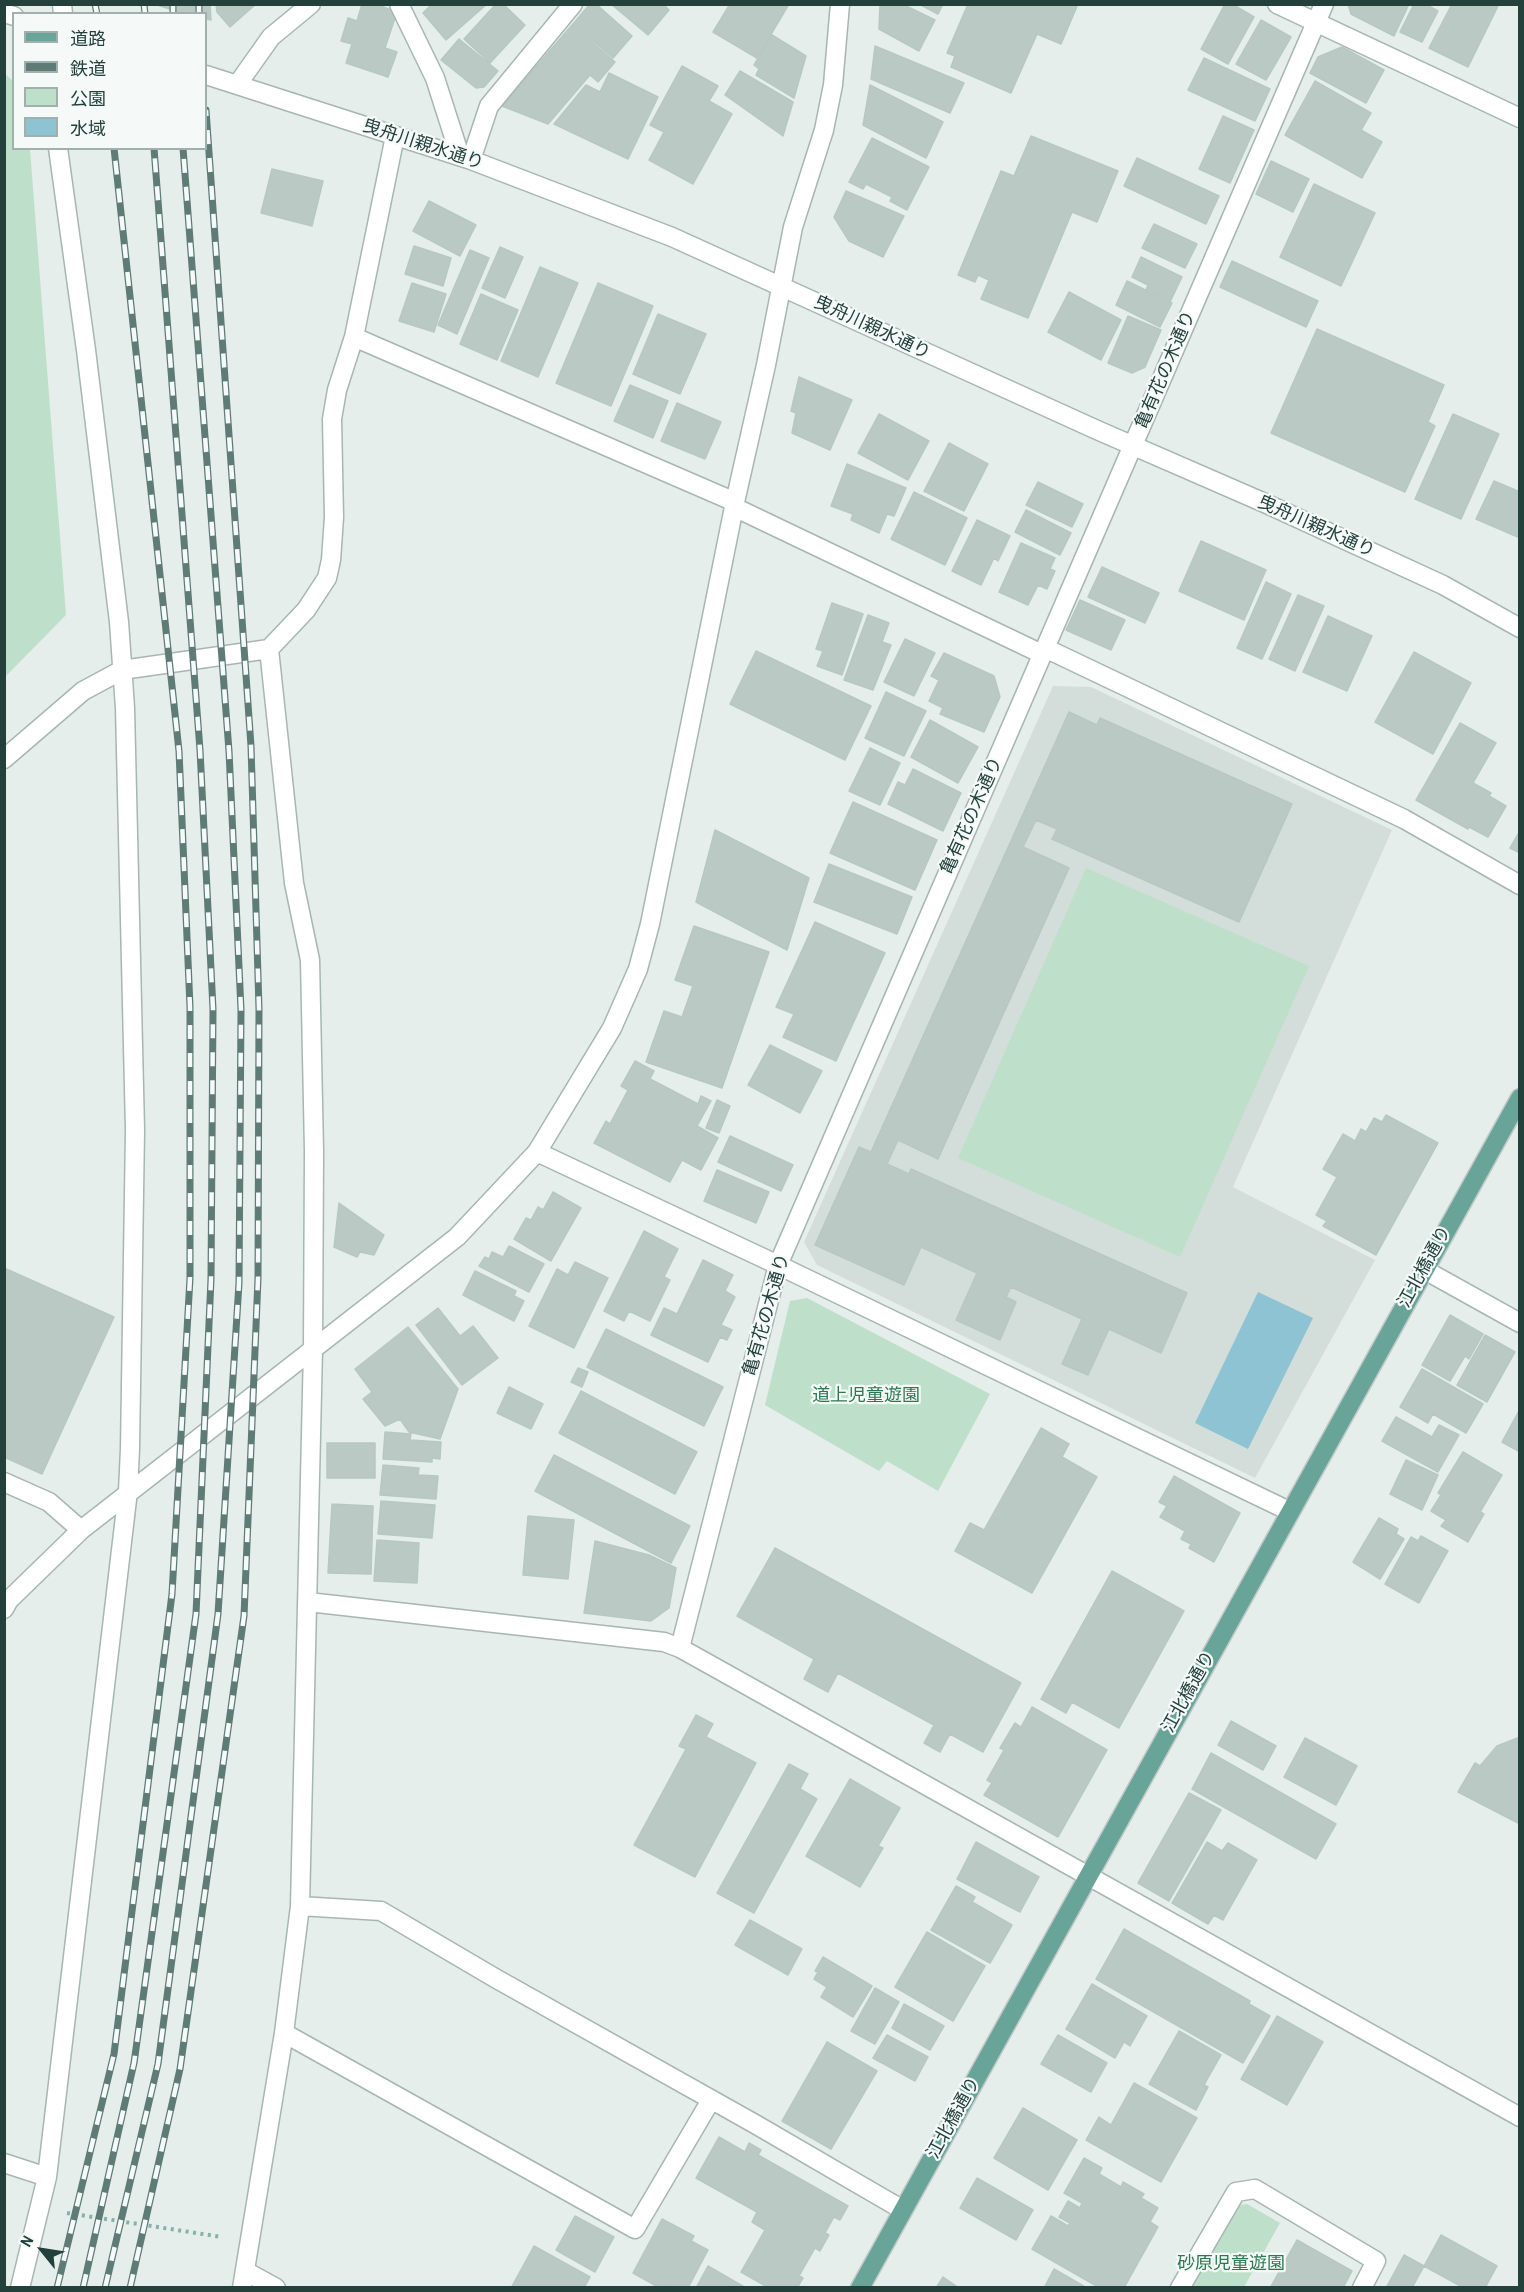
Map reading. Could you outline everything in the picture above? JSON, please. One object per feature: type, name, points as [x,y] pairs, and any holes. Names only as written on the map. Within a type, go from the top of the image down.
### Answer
[{"type":"main road","name":"江北橋通り","points":[[860,2288],[1423,1269],[1520,1098]]},
{"type":"street","points":[[237,84],[271,37],[311,4]]},
{"type":"street","points":[[399,4],[435,78],[465,158]]},
{"type":"street","points":[[465,158],[489,106],[573,4]]},
{"type":"street","points":[[6,1603],[81,1530],[128,1491],[457,1237],[537,1152],[612,1028],[638,969],[650,924],[734,504],[766,365],[793,226],[824,130],[833,85],[840,4]]},
{"type":"street","points":[[1277,4],[1520,118]]},
{"type":"street","name":"亀有花の木通り","points":[[680,1648],[778,1265],[1324,4]]},
{"type":"street","name":"曳舟川親水通り","points":[[207,75],[465,158],[672,237],[1134,447],[1268,504],[1443,585],[1520,628]]},
{"type":"street","points":[[4,759],[83,692],[122,670],[269,649],[306,610],[327,578],[331,560],[334,517],[333,419],[337,390],[354,337],[395,136]]},
{"type":"street","points":[[20,2288],[47,2177],[128,1491],[135,1130],[128,787],[119,622],[58,150]]},
{"type":"street","points":[[354,337],[734,504],[1404,819],[1520,885]]},
{"type":"street","points":[[269,649],[294,883],[310,960],[314,1151],[313,1349],[300,1906],[284,2034],[244,2279],[276,2288]]},
{"type":"street","points":[[537,1152],[778,1265],[1289,1511]]},
{"type":"street","points":[[1423,1269],[1520,1323]]},
{"type":"street","points":[[4,1482],[48,1502],[81,1530]]},
{"type":"street","points":[[308,1602],[664,1642],[680,1648],[1520,2117]]},
{"type":"street","points":[[300,1906],[381,1911],[903,2210]]},
{"type":"street","points":[[284,2034],[635,2229],[711,2100]]},
{"type":"street","points":[[4,2163],[47,2177]]},
{"type":"street","points":[[1180,2288],[1236,2192],[1255,2189],[1376,2261],[1362,2288]]},
{"type":"path","points":[[39,2208],[250,2241]]},
{"type":"shaded area","points":[[1053,686],[1091,687],[1392,830],[1233,1187],[1375,1260],[1255,1478],[817,1265],[804,1242]]},
{"type":"green space","points":[[4,73],[12,80],[12,150],[30,150],[66,615],[5,677]]},
{"type":"green space","points":[[1086,868],[1309,966],[1180,1257],[958,1158]]},
{"type":"green space","name":"道上児童遊園","points":[[807,1298],[990,1394],[938,1491],[887,1461],[879,1471],[765,1405],[790,1301]]},
{"type":"green space","name":"砂原児童遊園","points":[[1247,2204],[1280,2223],[1244,2287],[1190,2288],[1237,2206]]},
{"type":"water","points":[[1258,1292],[1313,1318],[1248,1449],[1195,1423]]},
{"type":"building","points":[[154,4],[210,4],[211,20],[207,19],[207,12],[180,12]]},
{"type":"building","points":[[216,4],[256,4],[230,27],[217,12]]},
{"type":"building","points":[[362,4],[375,4],[397,12],[385,48],[397,52],[388,77],[346,63],[352,44],[341,41],[348,18],[357,21]]},
{"type":"building","points":[[432,4],[487,4],[446,40],[423,13]]},
{"type":"building","points":[[496,4],[503,4],[525,25],[490,63],[464,39]]},
{"type":"building","points":[[590,4],[596,4],[632,36],[613,58],[573,24]]},
{"type":"building","points":[[611,4],[663,4],[669,10],[648,35]]},
{"type":"building","points":[[730,4],[789,4],[757,58],[713,32]]},
{"type":"building","points":[[880,4],[902,4],[935,20],[919,51],[879,29]]},
{"type":"building","points":[[919,4],[943,4],[938,14]]},
{"type":"building","points":[[968,4],[1078,4],[1061,44],[1037,34],[1011,93],[951,67],[955,56],[947,53]]},
{"type":"building","points":[[1225,4],[1232,4],[1254,17],[1228,64],[1201,49]]},
{"type":"building","points":[[1348,4],[1409,4],[1394,36],[1351,14]]},
{"type":"building","points":[[1414,4],[1425,4],[1438,11],[1422,42],[1400,32]]},
{"type":"building","points":[[1452,4],[1499,4],[1468,67],[1429,48]]},
{"type":"building","points":[[1261,20],[1291,37],[1266,80],[1236,64]]},
{"type":"building","points":[[572,25],[615,62],[598,82],[590,75],[548,124],[502,106]]},
{"type":"building","points":[[772,35],[806,56],[794,98],[756,75],[759,69],[754,65]]},
{"type":"building","points":[[459,39],[498,71],[484,87],[476,88],[441,60]]},
{"type":"building","points":[[875,46],[964,83],[950,113],[871,79]]},
{"type":"building","points":[[1342,47],[1384,70],[1366,103],[1310,73],[1318,57]]},
{"type":"building","points":[[1204,58],[1270,89],[1255,121],[1188,90]]},
{"type":"building","points":[[682,66],[718,86],[709,101],[732,114],[693,184],[649,160],[664,132],[650,125]]},
{"type":"building","points":[[740,71],[793,102],[783,136],[725,95]]},
{"type":"building","points":[[609,73],[658,97],[628,159],[554,124],[586,85],[600,92]]},
{"type":"building","points":[[1315,81],[1371,113],[1361,130],[1382,142],[1362,178],[1285,135]]},
{"type":"building","points":[[870,85],[943,122],[926,158],[863,125]]},
{"type":"building","points":[[1223,116],[1254,130],[1230,183],[1199,169]]},
{"type":"building","points":[[1031,136],[1118,171],[1097,222],[1072,212],[1028,318],[981,299],[989,280],[978,275],[975,282],[958,275],[1001,171],[1014,176]]},
{"type":"building","points":[[872,138],[929,167],[907,210],[890,201],[892,197],[866,184],[863,189],[849,182]]},
{"type":"building","points":[[1137,158],[1219,196],[1206,224],[1124,186]]},
{"type":"building","points":[[1271,161],[1309,179],[1293,212],[1256,194]]},
{"type":"building","points":[[272,169],[323,181],[312,226],[261,213]]},
{"type":"building","points":[[1314,184],[1375,213],[1341,286],[1280,257]]},
{"type":"building","points":[[846,191],[904,216],[883,257],[849,241],[834,217]]},
{"type":"building","points":[[429,201],[476,225],[460,256],[413,231]]},
{"type":"building","points":[[1154,224],[1197,244],[1185,268],[1142,248]]},
{"type":"building","points":[[414,246],[451,258],[443,286],[405,274]]},
{"type":"building","points":[[500,247],[523,257],[505,298],[482,288]]},
{"type":"building","points":[[470,250],[489,258],[457,334],[438,325]]},
{"type":"building","points":[[1141,257],[1182,277],[1170,302],[1146,290],[1148,285],[1132,277]]},
{"type":"building","points":[[1232,261],[1318,301],[1306,327],[1220,287]]},
{"type":"building","points":[[540,267],[578,283],[538,377],[501,361]]},
{"type":"building","points":[[1127,281],[1172,303],[1160,327],[1116,305]]},
{"type":"building","points":[[412,283],[446,294],[434,332],[399,321]]},
{"type":"building","points":[[598,283],[653,306],[611,406],[556,383]]},
{"type":"building","points":[[1069,292],[1121,320],[1101,360],[1048,332]]},
{"type":"building","points":[[481,294],[518,310],[497,360],[460,344]]},
{"type":"building","points":[[658,314],[706,334],[680,394],[633,374]]},
{"type":"building","points":[[1128,316],[1161,330],[1145,367],[1132,373],[1108,363]]},
{"type":"building","points":[[1317,329],[1444,385],[1428,422],[1435,426],[1405,492],[1271,433]]},
{"type":"building","points":[[799,377],[852,400],[830,450],[792,433],[796,413],[791,411]]},
{"type":"building","points":[[630,385],[668,401],[653,438],[614,421]]},
{"type":"building","points":[[677,403],[721,422],[705,459],[661,441]]},
{"type":"building","points":[[879,414],[929,441],[908,480],[858,453]]},
{"type":"building","points":[[1453,414],[1499,434],[1461,519],[1415,499]]},
{"type":"building","points":[[949,443],[988,464],[964,511],[924,491]]},
{"type":"building","points":[[847,464],[906,488],[894,516],[887,514],[879,533],[851,520],[853,514],[831,506]]},
{"type":"building","points":[[1494,481],[1520,492],[1520,538],[1476,519]]},
{"type":"building","points":[[1038,482],[1083,504],[1072,527],[1026,505]]},
{"type":"building","points":[[914,492],[967,518],[945,565],[891,539]]},
{"type":"building","points":[[1026,510],[1071,533],[1060,555],[1015,532]]},
{"type":"building","points":[[977,520],[1010,536],[998,561],[994,558],[981,585],[952,571]]},
{"type":"building","points":[[1201,541],[1266,570],[1244,620],[1179,591]]},
{"type":"building","points":[[1021,543],[1055,558],[1050,569],[1055,571],[1047,589],[1038,585],[1028,605],[999,592]]},
{"type":"building","points":[[1102,567],[1159,593],[1145,623],[1088,597]]},
{"type":"building","points":[[1266,582],[1291,594],[1262,659],[1237,648]]},
{"type":"building","points":[[1298,595],[1324,606],[1295,671],[1269,659]]},
{"type":"building","points":[[1080,600],[1125,620],[1111,650],[1066,630]]},
{"type":"building","points":[[832,603],[863,614],[842,675],[817,666],[823,651],[816,649]]},
{"type":"building","points":[[868,615],[889,623],[882,642],[891,645],[873,690],[844,680]]},
{"type":"building","points":[[1328,616],[1372,636],[1347,691],[1303,672]]},
{"type":"building","points":[[905,639],[935,653],[914,696],[884,682]]},
{"type":"building","points":[[756,651],[871,706],[845,760],[730,704]]},
{"type":"building","points":[[1414,652],[1471,683],[1433,754],[1375,722]]},
{"type":"building","points":[[944,653],[994,676],[1000,697],[984,732],[940,714],[943,708],[929,701],[939,680],[931,676]]},
{"type":"building","points":[[886,692],[926,711],[904,756],[865,738]]},
{"type":"building","points":[[1069,712],[1097,725],[1100,718],[1292,804],[1239,922],[1052,839],[1057,829],[1036,820],[1023,847],[1069,868],[938,1159],[898,1140],[887,1164],[909,1174],[911,1169],[1187,1293],[1161,1353],[1109,1329],[1088,1375],[1062,1364],[1082,1319],[1011,1287],[1006,1297],[1016,1302],[1000,1340],[956,1320],[977,1273],[921,1247],[904,1285],[815,1245],[859,1147],[871,1152]]},
{"type":"building","points":[[930,720],[978,747],[958,783],[911,757]]},
{"type":"building","points":[[1460,723],[1496,743],[1473,783],[1491,793],[1489,796],[1506,806],[1488,837],[1469,827],[1468,829],[1416,800]]},
{"type":"building","points":[[870,748],[900,763],[880,805],[849,791]]},
{"type":"building","points":[[913,769],[961,793],[943,831],[888,804],[898,782],[905,785]]},
{"type":"building","points":[[853,802],[937,840],[915,890],[830,853]]},
{"type":"building","points":[[715,830],[809,878],[787,950],[696,902]]},
{"type":"building","points":[[1520,831],[1520,853],[1510,848]]},
{"type":"building","points":[[829,864],[912,897],[897,934],[814,902]]},
{"type":"building","points":[[815,922],[885,953],[836,1061],[783,1037],[794,1014],[776,1007]]},
{"type":"building","points":[[694,926],[769,952],[722,1088],[646,1062],[664,1011],[682,1017],[693,986],[675,980]]},
{"type":"building","points":[[770,1045],[822,1071],[800,1113],[748,1085]]},
{"type":"building","points":[[635,1061],[654,1071],[650,1079],[698,1104],[701,1096],[711,1101],[697,1126],[718,1138],[701,1170],[682,1160],[670,1182],[594,1143],[606,1121],[610,1124],[628,1090],[621,1086]]},
{"type":"building","points":[[717,1100],[730,1106],[719,1133],[706,1128]]},
{"type":"building","points":[[1386,1115],[1438,1143],[1376,1255],[1323,1226],[1327,1221],[1316,1215],[1337,1177],[1323,1169],[1343,1134],[1355,1141],[1361,1129],[1366,1132],[1374,1118],[1382,1122]]},
{"type":"building","points":[[730,1136],[793,1165],[781,1191],[718,1162]]},
{"type":"building","points":[[717,1170],[769,1192],[756,1223],[704,1201]]},
{"type":"building","points":[[553,1192],[581,1208],[551,1261],[514,1239],[526,1218],[531,1220],[538,1207],[543,1210]]},
{"type":"building","points":[[339,1203],[384,1235],[374,1255],[360,1252],[357,1257],[334,1247]]},
{"type":"building","points":[[644,1231],[678,1249],[664,1277],[670,1280],[650,1321],[629,1311],[624,1321],[604,1311]]},
{"type":"building","points":[[509,1246],[544,1264],[529,1292],[479,1266],[485,1257],[489,1259],[492,1252],[503,1257]]},
{"type":"building","points":[[703,1260],[733,1275],[725,1291],[735,1297],[721,1325],[732,1330],[727,1340],[720,1337],[708,1362],[651,1335],[664,1308],[677,1314]]},
{"type":"building","points":[[575,1262],[608,1278],[574,1348],[529,1326],[557,1269],[568,1275]]},
{"type":"building","points":[[4,1268],[114,1317],[42,1474],[4,1457]]},
{"type":"building","points":[[475,1271],[516,1291],[514,1296],[524,1301],[514,1321],[463,1295]]},
{"type":"building","points":[[438,1308],[460,1336],[473,1326],[498,1358],[462,1385],[416,1325]]},
{"type":"building","points":[[1450,1315],[1483,1334],[1469,1359],[1465,1356],[1450,1381],[1422,1365]]},
{"type":"building","points":[[408,1327],[458,1389],[440,1439],[409,1432],[400,1419],[385,1426],[363,1399],[372,1392],[355,1369]]},
{"type":"building","points":[[606,1329],[723,1387],[704,1426],[587,1367]]},
{"type":"building","points":[[1485,1335],[1515,1352],[1487,1402],[1457,1385]]},
{"type":"building","points":[[578,1368],[588,1372],[582,1387],[571,1382]]},
{"type":"building","points":[[1422,1369],[1483,1404],[1466,1433],[1433,1414],[1428,1423],[1400,1407]]},
{"type":"building","points":[[509,1387],[543,1404],[531,1429],[497,1413]]},
{"type":"building","points":[[581,1391],[697,1452],[675,1494],[559,1433]]},
{"type":"building","points":[[1520,1409],[1520,1452],[1502,1442]]},
{"type":"building","points":[[1396,1417],[1432,1437],[1439,1425],[1459,1435],[1438,1472],[1382,1441]]},
{"type":"building","points":[[1041,1428],[1069,1444],[1062,1457],[1097,1477],[1032,1593],[955,1551],[970,1523],[984,1530]]},
{"type":"building","points":[[385,1432],[411,1434],[410,1440],[441,1442],[440,1459],[432,1458],[432,1462],[383,1459]]},
{"type":"building","points":[[327,1443],[375,1443],[375,1478],[327,1478]]},
{"type":"building","points":[[1463,1452],[1502,1475],[1480,1512],[1484,1514],[1468,1542],[1441,1526],[1446,1520],[1431,1511],[1441,1495],[1438,1493]]},
{"type":"building","points":[[554,1455],[690,1526],[671,1563],[535,1491]]},
{"type":"building","points":[[1406,1460],[1438,1475],[1422,1510],[1390,1494]]},
{"type":"building","points":[[383,1465],[419,1468],[418,1475],[438,1476],[436,1499],[380,1495]]},
{"type":"building","points":[[1174,1476],[1240,1513],[1214,1562],[1189,1548],[1191,1544],[1181,1539],[1185,1531],[1160,1517],[1167,1506],[1159,1502]]},
{"type":"building","points":[[381,1501],[435,1505],[432,1538],[378,1534]]},
{"type":"building","points":[[332,1504],[373,1506],[371,1574],[328,1573]]},
{"type":"building","points":[[528,1516],[574,1520],[568,1579],[523,1575]]},
{"type":"building","points":[[1379,1518],[1398,1529],[1396,1534],[1404,1539],[1380,1579],[1353,1562]]},
{"type":"building","points":[[1421,1536],[1448,1551],[1419,1603],[1385,1584],[1411,1537],[1418,1541]]},
{"type":"building","points":[[377,1540],[419,1543],[417,1583],[374,1581]]},
{"type":"building","points":[[595,1541],[649,1555],[676,1568],[669,1608],[651,1621],[584,1613]]},
{"type":"building","points":[[775,1548],[1021,1683],[983,1752],[950,1734],[940,1752],[924,1743],[934,1725],[838,1673],[828,1692],[804,1679],[814,1659],[737,1616]]},
{"type":"building","points":[[1112,1571],[1184,1611],[1119,1728],[1072,1702],[1066,1713],[1041,1699]]},
{"type":"building","points":[[1032,1707],[1107,1750],[1058,1837],[984,1795],[992,1783],[987,1780],[1004,1750],[1000,1748],[1015,1723],[1021,1727]]},
{"type":"building","points":[[696,1715],[713,1724],[706,1737],[756,1763],[695,1877],[634,1845],[686,1749],[679,1746]]},
{"type":"building","points":[[1231,1721],[1276,1746],[1263,1770],[1218,1745]]},
{"type":"building","points":[[1520,1737],[1520,1824],[1458,1792],[1475,1763],[1480,1766],[1497,1746]]},
{"type":"building","points":[[1305,1738],[1357,1766],[1336,1805],[1284,1777]]},
{"type":"building","points":[[1211,1753],[1336,1824],[1316,1859],[1192,1789]]},
{"type":"building","points":[[789,1764],[808,1774],[800,1789],[817,1799],[754,1913],[717,1893]]},
{"type":"building","points":[[850,1779],[900,1808],[878,1846],[883,1848],[860,1887],[806,1856]]},
{"type":"building","points":[[1189,1793],[1221,1810],[1169,1901],[1138,1883]]},
{"type":"building","points":[[976,1842],[1039,1877],[1020,1912],[957,1879]]},
{"type":"building","points":[[1207,1842],[1222,1851],[1228,1843],[1257,1860],[1223,1920],[1214,1915],[1208,1924],[1172,1903]]},
{"type":"building","points":[[956,1886],[975,1897],[972,1902],[1012,1925],[990,1963],[931,1930]]},
{"type":"building","points":[[750,1920],[802,1949],[788,1975],[735,1945]]},
{"type":"building","points":[[1124,1929],[1250,2001],[1249,2004],[1270,2016],[1243,2063],[1096,1979]]},
{"type":"building","points":[[927,1932],[985,1966],[953,2021],[895,1987]]},
{"type":"building","points":[[823,1957],[872,1986],[853,2017],[821,1997],[827,1987],[814,1979],[818,1972],[815,1971]]},
{"type":"building","points":[[1092,1984],[1147,2016],[1130,2046],[1124,2042],[1115,2058],[1066,2029]]},
{"type":"building","points":[[875,1988],[899,2002],[875,2044],[851,2031]]},
{"type":"building","points":[[904,2004],[944,2026],[930,2050],[892,2028]]},
{"type":"building","points":[[1277,2016],[1323,2042],[1287,2105],[1241,2079]]},
{"type":"building","points":[[1179,2031],[1221,2055],[1204,2085],[1208,2087],[1196,2110],[1149,2084]]},
{"type":"building","points":[[887,2035],[928,2057],[915,2081],[873,2058]]},
{"type":"building","points":[[1058,2035],[1107,2063],[1091,2092],[1041,2064]]},
{"type":"building","points":[[827,2042],[877,2071],[831,2149],[782,2121]]},
{"type":"building","points":[[1134,2083],[1197,2118],[1161,2182],[1086,2140],[1099,2117],[1111,2125]]},
{"type":"building","points":[[1023,2108],[1077,2140],[1048,2190],[994,2158]]},
{"type":"building","points":[[719,2137],[745,2152],[749,2143],[761,2150],[758,2155],[848,2206],[840,2220],[834,2217],[825,2233],[829,2235],[820,2251],[815,2248],[799,2276],[803,2278],[797,2288],[769,2288],[741,2272],[765,2230],[752,2222],[757,2212],[696,2178]]},
{"type":"building","points":[[1084,2158],[1102,2168],[1099,2174],[1121,2187],[1123,2182],[1144,2194],[1141,2198],[1158,2208],[1150,2222],[1158,2227],[1124,2288],[1100,2288],[1032,2249],[1051,2216],[1068,2226],[1070,2223],[1059,2217],[1068,2201],[1080,2208],[1082,2203],[1064,2193]]},
{"type":"building","points":[[977,2178],[1033,2210],[1016,2240],[960,2208]]},
{"type":"building","points":[[575,2216],[614,2237],[595,2272],[556,2250]]},
{"type":"building","points":[[662,2219],[694,2236],[691,2241],[708,2250],[688,2288],[670,2288],[666,2285],[660,2288],[633,2273]]},
{"type":"building","points":[[1441,2235],[1497,2266],[1485,2288],[1412,2288]]},
{"type":"building","points":[[1297,2240],[1352,2271],[1343,2288],[1270,2288]]},
{"type":"building","points":[[534,2246],[590,2277],[584,2288],[511,2288]]},
{"type":"building","points":[[1404,2255],[1464,2288],[1386,2288]]},
{"type":"building","points":[[708,2266],[746,2288],[696,2288]]},
{"type":"building","points":[[1054,2269],[1087,2288],[1044,2288]]},
{"type":"building","points":[[943,2277],[959,2288],[936,2288]]},
{"type":"railway","points":[[95,4],[97,12]]},
{"type":"railway","points":[[144,4],[145,12]]},
{"type":"railway","points":[[173,4],[173,12]]},
{"type":"railway","points":[[199,4],[199,12]]},
{"type":"railway","points":[[130,2288],[180,2069],[244,1616],[258,1278],[259,1009],[251,746],[207,124]]},
{"type":"railway","points":[[57,2288],[114,2054],[172,1594],[190,1278],[190,1007],[179,751],[114,150]]},
{"type":"railway","points":[[83,2288],[134,2063],[196,1614],[211,1279],[213,1009],[200,750],[154,150]]},
{"type":"railway","points":[[105,2288],[158,2064],[218,1614],[239,1283],[241,1010],[229,751],[183,150]]}]
